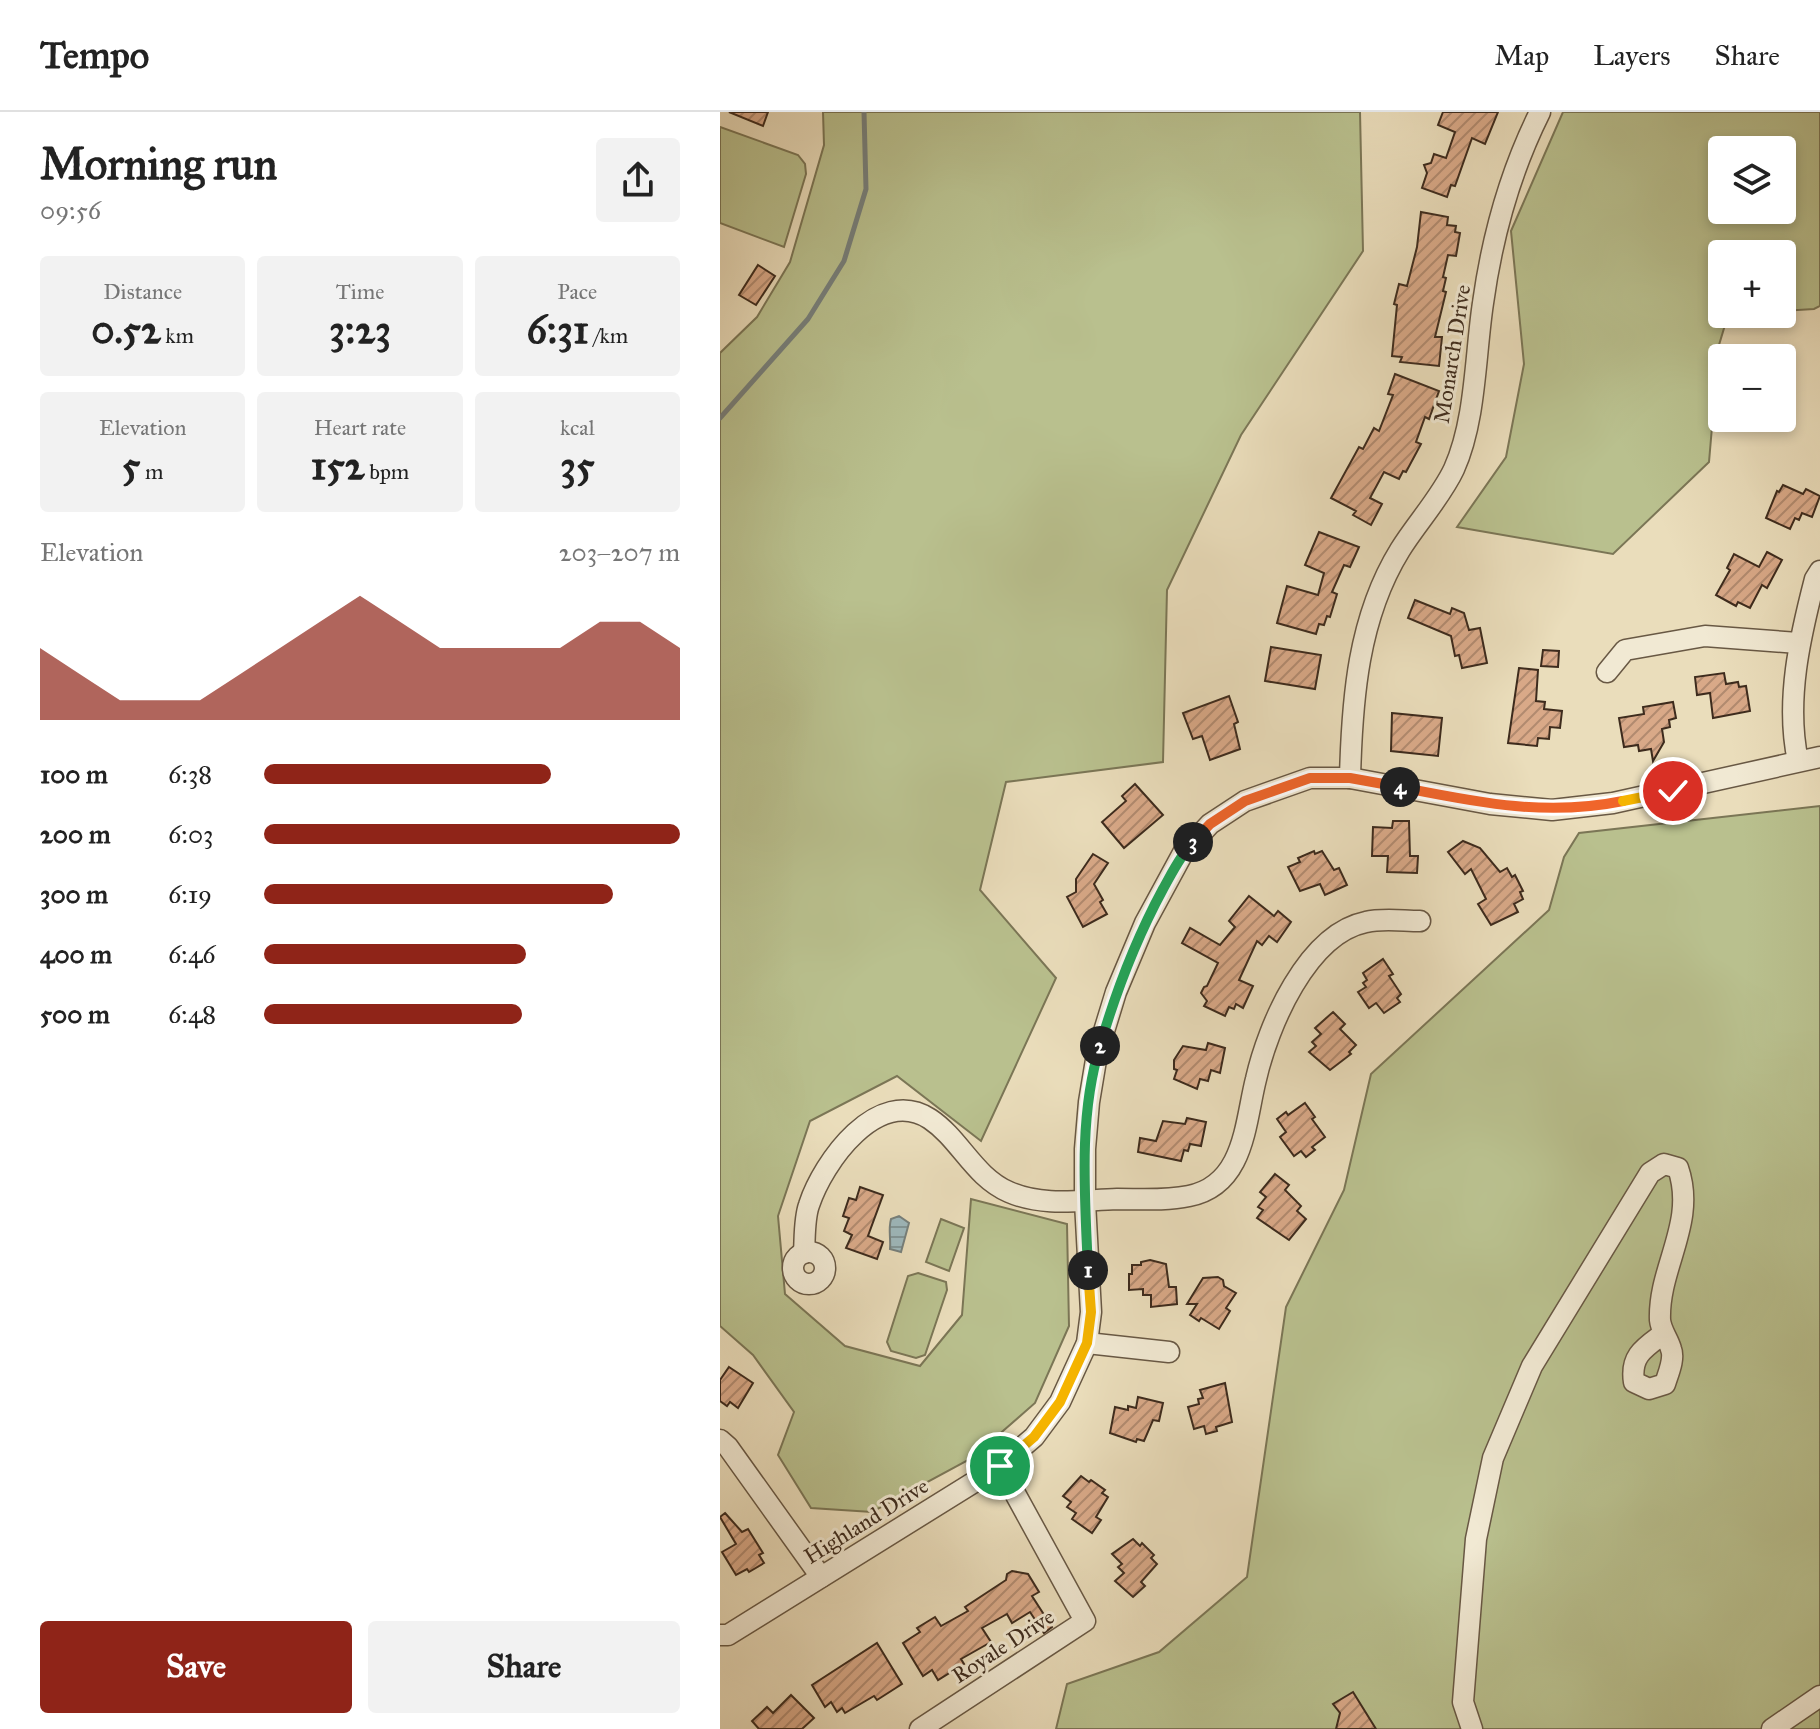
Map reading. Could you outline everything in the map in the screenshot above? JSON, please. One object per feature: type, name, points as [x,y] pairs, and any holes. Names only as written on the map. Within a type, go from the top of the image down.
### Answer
[{"type":"street","name":"Monarch Drive","points":[[1350,778],[1357,668],[1379,590],[1399,551],[1454,470],[1470,414],[1483,300],[1502,212],[1540,112]]},
{"type":"street","points":[[1798,761],[1794,743],[1798,643],[1815,579],[1820,571]]},
{"type":"street","points":[[1607,672],[1625,650],[1705,636],[1798,643]]},
{"type":"street","name":"Highland Drive","points":[[723,1640],[1000,1466],[1034,1437],[1060,1402],[1087,1343],[1091,1312],[1085,1202],[1089,1102],[1097,1054],[1116,992],[1145,923],[1183,853],[1210,824],[1245,801],[1310,778],[1350,778],[1490,804],[1552,810],[1613,803],[1820,757]]},
{"type":"street","points":[[804,1253],[808,1207],[824,1171],[846,1142],[888,1112],[903,1109],[920,1113],[933,1121],[985,1178],[1010,1193],[1043,1201],[1193,1196],[1219,1182],[1236,1161],[1245,1136],[1256,1076],[1276,1021],[1294,984],[1315,954],[1337,933],[1366,922],[1420,921]]},
{"type":"street","points":[[1472,1729],[1463,1702],[1476,1539],[1493,1458],[1532,1366],[1650,1173],[1664,1164],[1678,1168],[1684,1186],[1684,1208],[1664,1289],[1660,1320],[1663,1334]]},
{"type":"street","points":[[1087,1343],[1169,1352]]},
{"type":"street","points":[[720,1440],[821,1577]]},
{"type":"street","name":"Royale Drive","points":[[920,1729],[1085,1621],[1000,1466]]},
{"type":"street","points":[[1772,1729],[1820,1696]]},
{"type":"green space","points":[[823,112],[1360,112],[1363,251],[1241,435],[1167,590],[1163,762],[1006,782],[980,890],[1056,978],[981,1141],[897,1076],[810,1121],[778,1216],[785,1294],[845,1346],[920,1366],[962,1315],[971,1199],[1067,1224],[1069,1326],[1035,1403],[972,1458],[872,1512],[811,1508],[778,1455],[794,1412],[753,1355],[720,1326],[720,353],[757,317],[790,262],[824,145]]},
{"type":"green space","points":[[1563,112],[1820,112],[1820,306],[1796,310],[1796,240],[1708,240],[1708,328],[1724,328],[1719,344],[1708,344],[1708,432],[1712,432],[1709,462],[1613,554],[1457,527],[1506,457],[1524,364],[1511,231]]},
{"type":"green space","points":[[720,127],[798,155],[805,164],[806,174],[784,247],[720,223]]},
{"type":"green space","points":[[1820,806],[1820,1729],[1056,1729],[1067,1684],[1159,1652],[1247,1577],[1286,1307],[1344,1190],[1371,1074],[1549,910],[1564,857],[1579,833]]},
{"type":"green space","points":[[941,1219],[964,1228],[949,1271],[926,1262]]},
{"type":"green space","points":[[918,1273],[946,1282],[947,1290],[925,1355],[916,1358],[891,1351],[887,1342],[908,1276]]},
{"type":"water","points":[[899,1216],[909,1223],[901,1252],[890,1249],[891,1219]]},
{"type":"building","points":[[729,112],[768,112],[763,126]]},
{"type":"building","points":[[1443,112],[1498,112],[1485,144],[1472,138],[1455,186],[1451,185],[1447,197],[1422,188],[1427,173],[1424,165],[1431,163],[1434,154],[1446,158],[1455,132],[1438,125]]},
{"type":"building","points":[[1421,212],[1448,217],[1447,225],[1456,226],[1455,232],[1460,233],[1456,256],[1448,255],[1443,277],[1446,278],[1443,291],[1446,292],[1435,337],[1442,337],[1439,366],[1400,362],[1402,357],[1392,356],[1397,305],[1394,304],[1399,284],[1407,286],[1417,247]]},
{"type":"building","points":[[758,265],[775,276],[756,305],[739,295]]},
{"type":"building","points":[[1395,374],[1439,391],[1416,442],[1421,444],[1406,472],[1403,471],[1399,479],[1384,472],[1370,498],[1382,504],[1371,525],[1353,515],[1356,511],[1331,498],[1359,447],[1363,449],[1374,428],[1379,431],[1393,395],[1388,394]]},
{"type":"building","points":[[1783,485],[1803,494],[1806,489],[1820,496],[1812,517],[1802,513],[1799,520],[1795,518],[1790,529],[1766,518],[1777,491]]},
{"type":"building","points":[[1319,532],[1359,547],[1350,567],[1344,565],[1332,592],[1337,594],[1330,617],[1327,616],[1324,625],[1319,624],[1316,634],[1277,623],[1287,586],[1318,595],[1324,573],[1305,565]]},
{"type":"building","points":[[1767,552],[1782,560],[1767,588],[1762,585],[1750,608],[1738,602],[1736,606],[1716,595],[1730,570],[1727,568],[1734,554],[1759,567]]},
{"type":"building","points":[[1415,600],[1450,614],[1452,608],[1464,613],[1469,630],[1480,628],[1487,663],[1462,668],[1459,655],[1455,656],[1451,636],[1408,618]]},
{"type":"building","points":[[1271,647],[1321,655],[1315,689],[1265,681]]},
{"type":"building","points":[[1543,650],[1559,651],[1558,667],[1541,666]]},
{"type":"building","points":[[1519,668],[1538,670],[1536,701],[1545,702],[1544,709],[1562,711],[1560,728],[1550,727],[1549,739],[1538,738],[1537,746],[1508,743]]},
{"type":"building","points":[[1724,673],[1726,684],[1738,682],[1739,687],[1746,686],[1750,711],[1713,718],[1710,693],[1697,695],[1695,677]]},
{"type":"building","points":[[1229,696],[1238,722],[1234,724],[1240,749],[1210,760],[1202,736],[1193,739],[1183,713]]},
{"type":"building","points":[[1673,702],[1676,718],[1669,720],[1670,727],[1662,729],[1664,742],[1653,761],[1651,749],[1639,751],[1638,745],[1624,747],[1619,718],[1644,714],[1643,707]]},
{"type":"building","points":[[1392,713],[1442,718],[1438,756],[1391,751]]},
{"type":"building","points":[[1135,784],[1163,815],[1124,848],[1102,822],[1126,801],[1122,796]]},
{"type":"building","points":[[1393,821],[1409,821],[1410,856],[1418,856],[1417,873],[1387,872],[1388,856],[1372,856],[1373,827],[1392,828]]},
{"type":"building","points":[[1463,841],[1480,848],[1500,872],[1507,868],[1512,877],[1515,875],[1523,891],[1520,892],[1523,899],[1514,904],[1518,912],[1491,925],[1478,904],[1486,899],[1471,869],[1465,874],[1448,852]]},
{"type":"building","points":[[1314,851],[1315,854],[1322,851],[1334,870],[1339,868],[1347,885],[1325,895],[1320,884],[1300,891],[1288,867],[1300,862],[1298,858]]},
{"type":"building","points":[[1093,854],[1108,863],[1094,884],[1107,914],[1083,927],[1067,897],[1076,892],[1076,879]]},
{"type":"building","points":[[1249,896],[1274,916],[1278,911],[1291,922],[1277,942],[1269,936],[1262,945],[1257,941],[1239,980],[1253,986],[1243,1008],[1236,1004],[1234,1009],[1229,1007],[1225,1016],[1204,1006],[1207,1001],[1201,993],[1218,963],[1182,943],[1190,928],[1220,945],[1235,927],[1229,921]]},
{"type":"building","points":[[1383,959],[1393,974],[1389,976],[1401,994],[1397,998],[1400,1002],[1384,1013],[1376,1003],[1369,1008],[1358,992],[1366,987],[1363,983],[1367,980],[1363,973]]},
{"type":"building","points":[[1333,1012],[1345,1024],[1340,1029],[1356,1045],[1349,1052],[1351,1054],[1330,1070],[1309,1052],[1316,1046],[1312,1042],[1321,1034],[1315,1028]]},
{"type":"building","points":[[1208,1043],[1225,1048],[1220,1073],[1211,1070],[1208,1081],[1200,1079],[1197,1089],[1174,1079],[1177,1070],[1174,1069],[1174,1060],[1183,1046],[1206,1050]]},
{"type":"building","points":[[1305,1103],[1325,1137],[1312,1147],[1315,1150],[1306,1157],[1301,1151],[1294,1156],[1280,1137],[1286,1132],[1277,1119]]},
{"type":"building","points":[[1187,1118],[1206,1122],[1201,1146],[1190,1144],[1188,1151],[1184,1150],[1181,1161],[1138,1152],[1140,1138],[1156,1141],[1163,1121],[1185,1124]]},
{"type":"building","points":[[1275,1174],[1289,1185],[1285,1190],[1301,1206],[1297,1211],[1306,1219],[1289,1240],[1257,1218],[1263,1210],[1258,1207],[1266,1197],[1260,1192]]},
{"type":"building","points":[[860,1187],[883,1195],[868,1236],[883,1242],[877,1259],[846,1248],[852,1235],[844,1231],[849,1218],[843,1216],[849,1198],[856,1200]]},
{"type":"building","points":[[1150,1260],[1166,1264],[1169,1287],[1176,1287],[1177,1304],[1151,1307],[1151,1295],[1143,1295],[1143,1289],[1129,1290],[1132,1265],[1141,1265],[1141,1262]]},
{"type":"building","points":[[1218,1277],[1223,1280],[1224,1286],[1236,1293],[1226,1308],[1230,1311],[1219,1329],[1190,1315],[1197,1304],[1187,1304],[1203,1278]]},
{"type":"building","points":[[729,1367],[753,1383],[738,1408],[730,1402],[727,1406],[720,1401],[720,1380]]},
{"type":"building","points":[[1225,1383],[1232,1422],[1206,1434],[1204,1426],[1194,1429],[1188,1407],[1199,1404],[1198,1399],[1203,1398],[1200,1390]]},
{"type":"building","points":[[1138,1397],[1163,1403],[1159,1421],[1153,1420],[1144,1441],[1137,1439],[1136,1442],[1110,1433],[1115,1407],[1136,1408]]},
{"type":"building","points":[[1081,1476],[1105,1490],[1102,1493],[1108,1497],[1096,1517],[1101,1520],[1092,1533],[1072,1519],[1076,1513],[1067,1507],[1071,1502],[1063,1496]]},
{"type":"building","points":[[725,1513],[742,1532],[748,1529],[763,1553],[759,1555],[764,1563],[749,1572],[747,1569],[736,1575],[722,1552],[736,1544],[720,1517]]},
{"type":"building","points":[[1133,1539],[1154,1555],[1151,1558],[1157,1564],[1141,1582],[1145,1586],[1133,1597],[1115,1581],[1124,1573],[1118,1567],[1122,1564],[1112,1554]]},
{"type":"building","points":[[1012,1571],[1028,1574],[1039,1592],[1032,1596],[1052,1627],[1044,1633],[1030,1612],[1012,1623],[1007,1614],[982,1628],[991,1642],[961,1659],[964,1664],[938,1680],[932,1670],[923,1676],[903,1643],[920,1632],[917,1628],[935,1617],[941,1626],[968,1611],[965,1607],[1006,1580],[1007,1574]]},
{"type":"building","points":[[877,1643],[902,1684],[877,1700],[874,1696],[845,1713],[842,1708],[837,1712],[831,1702],[825,1707],[812,1685]]},
{"type":"building","points":[[1353,1692],[1376,1729],[1336,1729],[1340,1713],[1333,1704]]},
{"type":"building","points":[[791,1695],[814,1718],[802,1729],[759,1729],[752,1721],[767,1707],[773,1713]]},
{"type":"waterway","points":[[720,418],[808,319],[844,261],[866,189],[864,112]]},
{"type":"route","points":[[1000,1466],[1034,1437],[1060,1402],[1087,1343],[1091,1312],[1085,1149],[1097,1054],[1116,992],[1145,923],[1183,853],[1210,824],[1245,801],[1310,778],[1350,778],[1490,804],[1552,810],[1613,803],[1673,791]]}]
